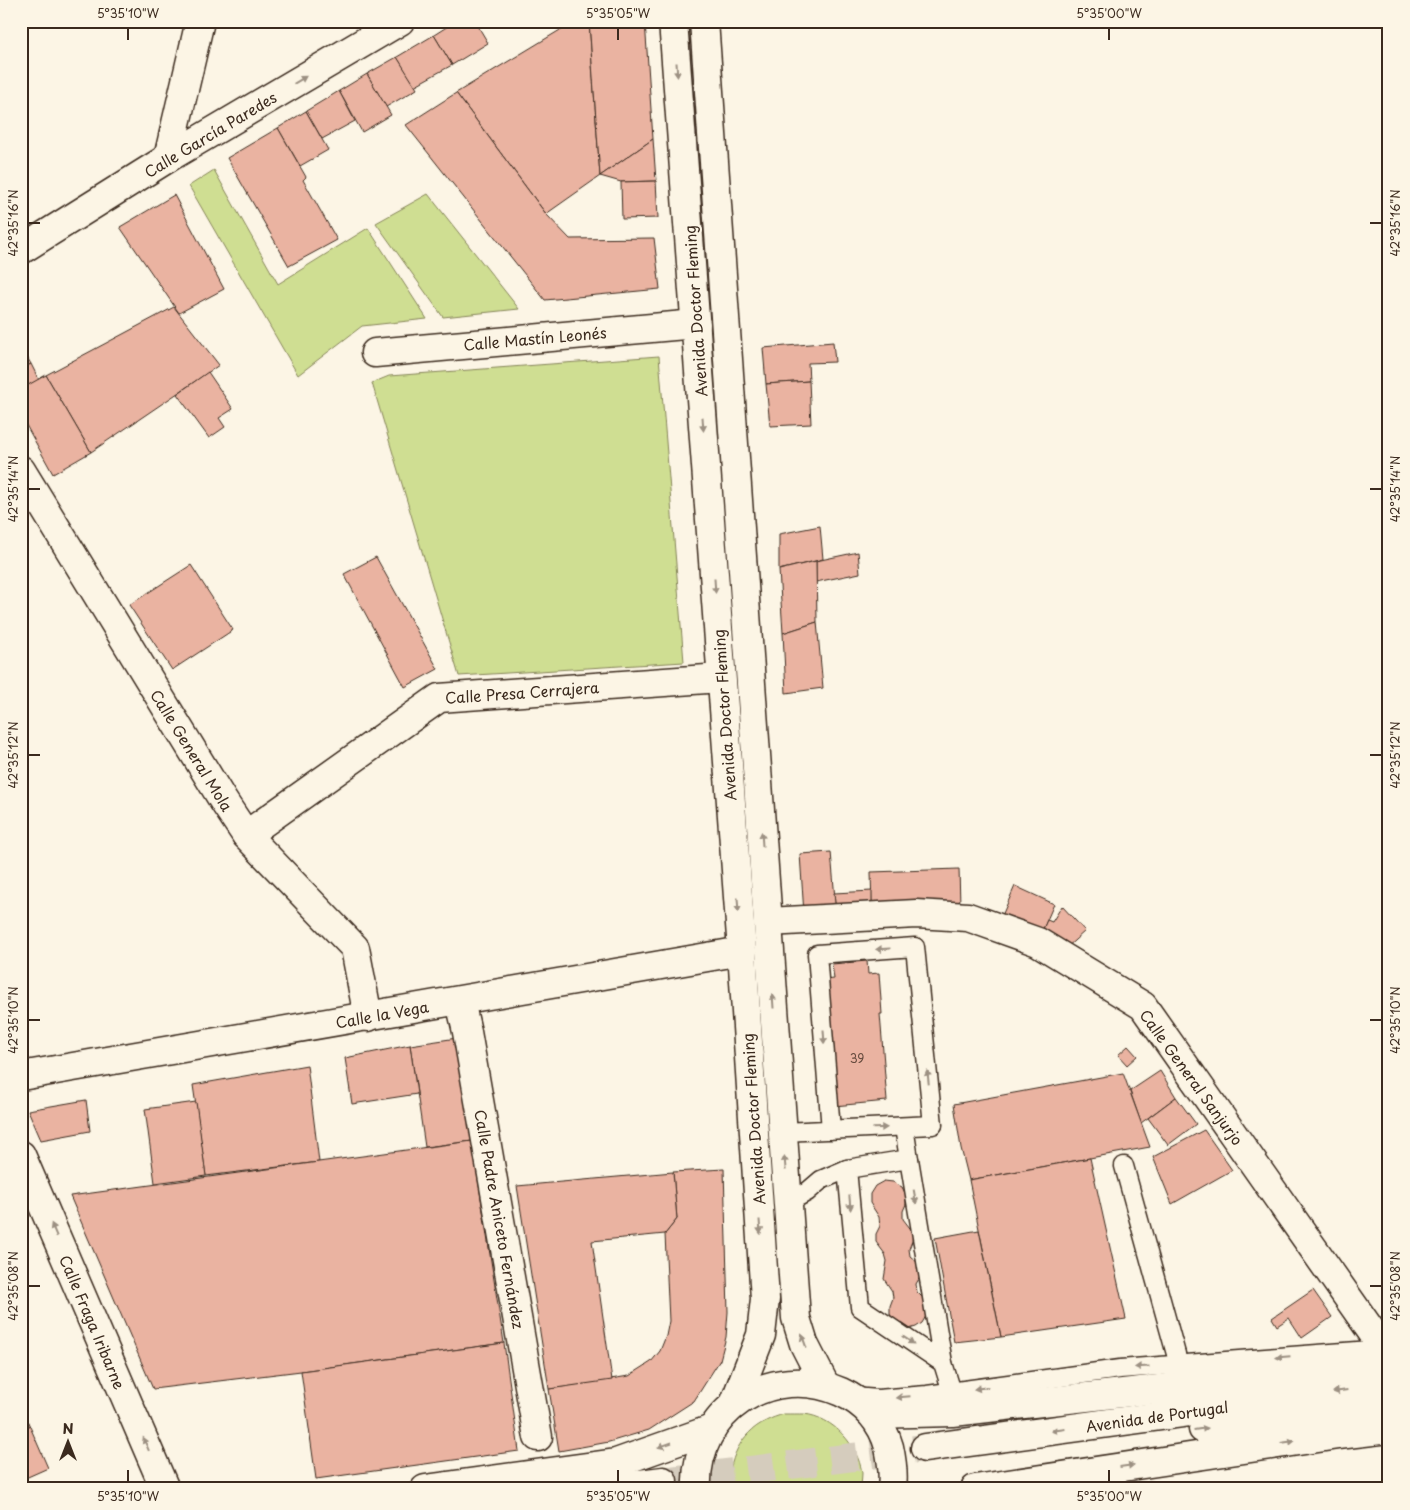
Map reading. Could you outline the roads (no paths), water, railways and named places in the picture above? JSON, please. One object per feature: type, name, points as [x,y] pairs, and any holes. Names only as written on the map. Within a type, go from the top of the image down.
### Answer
[{"type":"main road","points":[[168,158],[200,21]]},
{"type":"main road","name":"Calle García Paredes","points":[[21,250],[168,158],[400,21]]},
{"type":"main road","name":"Avenida Doctor Fleming","points":[[674,21],[742,951],[765,1299],[761,1335],[734,1404]]},
{"type":"main road","name":"Avenida Doctor Fleming","points":[[704,21],[796,1318],[804,1344],[825,1385]]},
{"type":"main road","name":"Calle Mastín Leonés","points":[[375,353],[696,324]]},
{"type":"main road","name":"Calle General Mola","points":[[21,470],[246,835],[355,948],[368,1017]]},
{"type":"main road","name":"Calle Presa Cerrajera","points":[[246,835],[439,698],[721,678]]},
{"type":"main road","name":"Calle General Sanjurjo","points":[[768,922],[916,914],[968,917],[1038,942],[1143,1006],[1387,1353]]},
{"type":"main road","name":"Calle la Vega","points":[[21,1076],[742,951]]},
{"type":"main road","name":"Calle Padre Aniceto Fernández","points":[[460,1000],[468,1032],[538,1437]]},
{"type":"main road","name":"Calle Fraga Iribarne","points":[[21,1155],[165,1489]]},
{"type":"main road","points":[[862,1406],[953,1412],[1280,1375],[1387,1353]]},
{"type":"main road","points":[[697,1489],[696,1476],[701,1452],[712,1429],[722,1416],[734,1404],[752,1393],[773,1384],[799,1382],[825,1385],[862,1406],[882,1429],[892,1461],[892,1489]]},
{"type":"main road","name":"Avenida de Portugal","points":[[1389,1385],[926,1457],[1389,1405]]},
{"type":"main road","points":[[425,1489],[616,1463],[712,1429]]},
{"type":"main road","points":[[975,1489],[1338,1434],[1389,1429]]},
{"type":"main road","points":[[602,1489],[663,1481]]},
{"type":"lane","points":[[782,1132],[831,1130],[904,1127],[933,1125],[915,947],[818,954],[831,1130]]},
{"type":"lane","points":[[904,1127],[943,1363],[952,1392]]},
{"type":"lane","points":[[789,1202],[821,1180],[847,1169],[909,1159]]},
{"type":"lane","points":[[1124,1166],[1178,1365]]},
{"type":"lane","points":[[847,1169],[860,1307],[943,1363]]},
{"type":"lane","points":[[862,1406],[878,1399],[952,1392],[1120,1369],[1226,1361],[1387,1353]]},
{"type":"lane","points":[[1226,1361],[1280,1375]]},
{"type":"tunnel","points":[[663,1481],[925,1448]]}]
